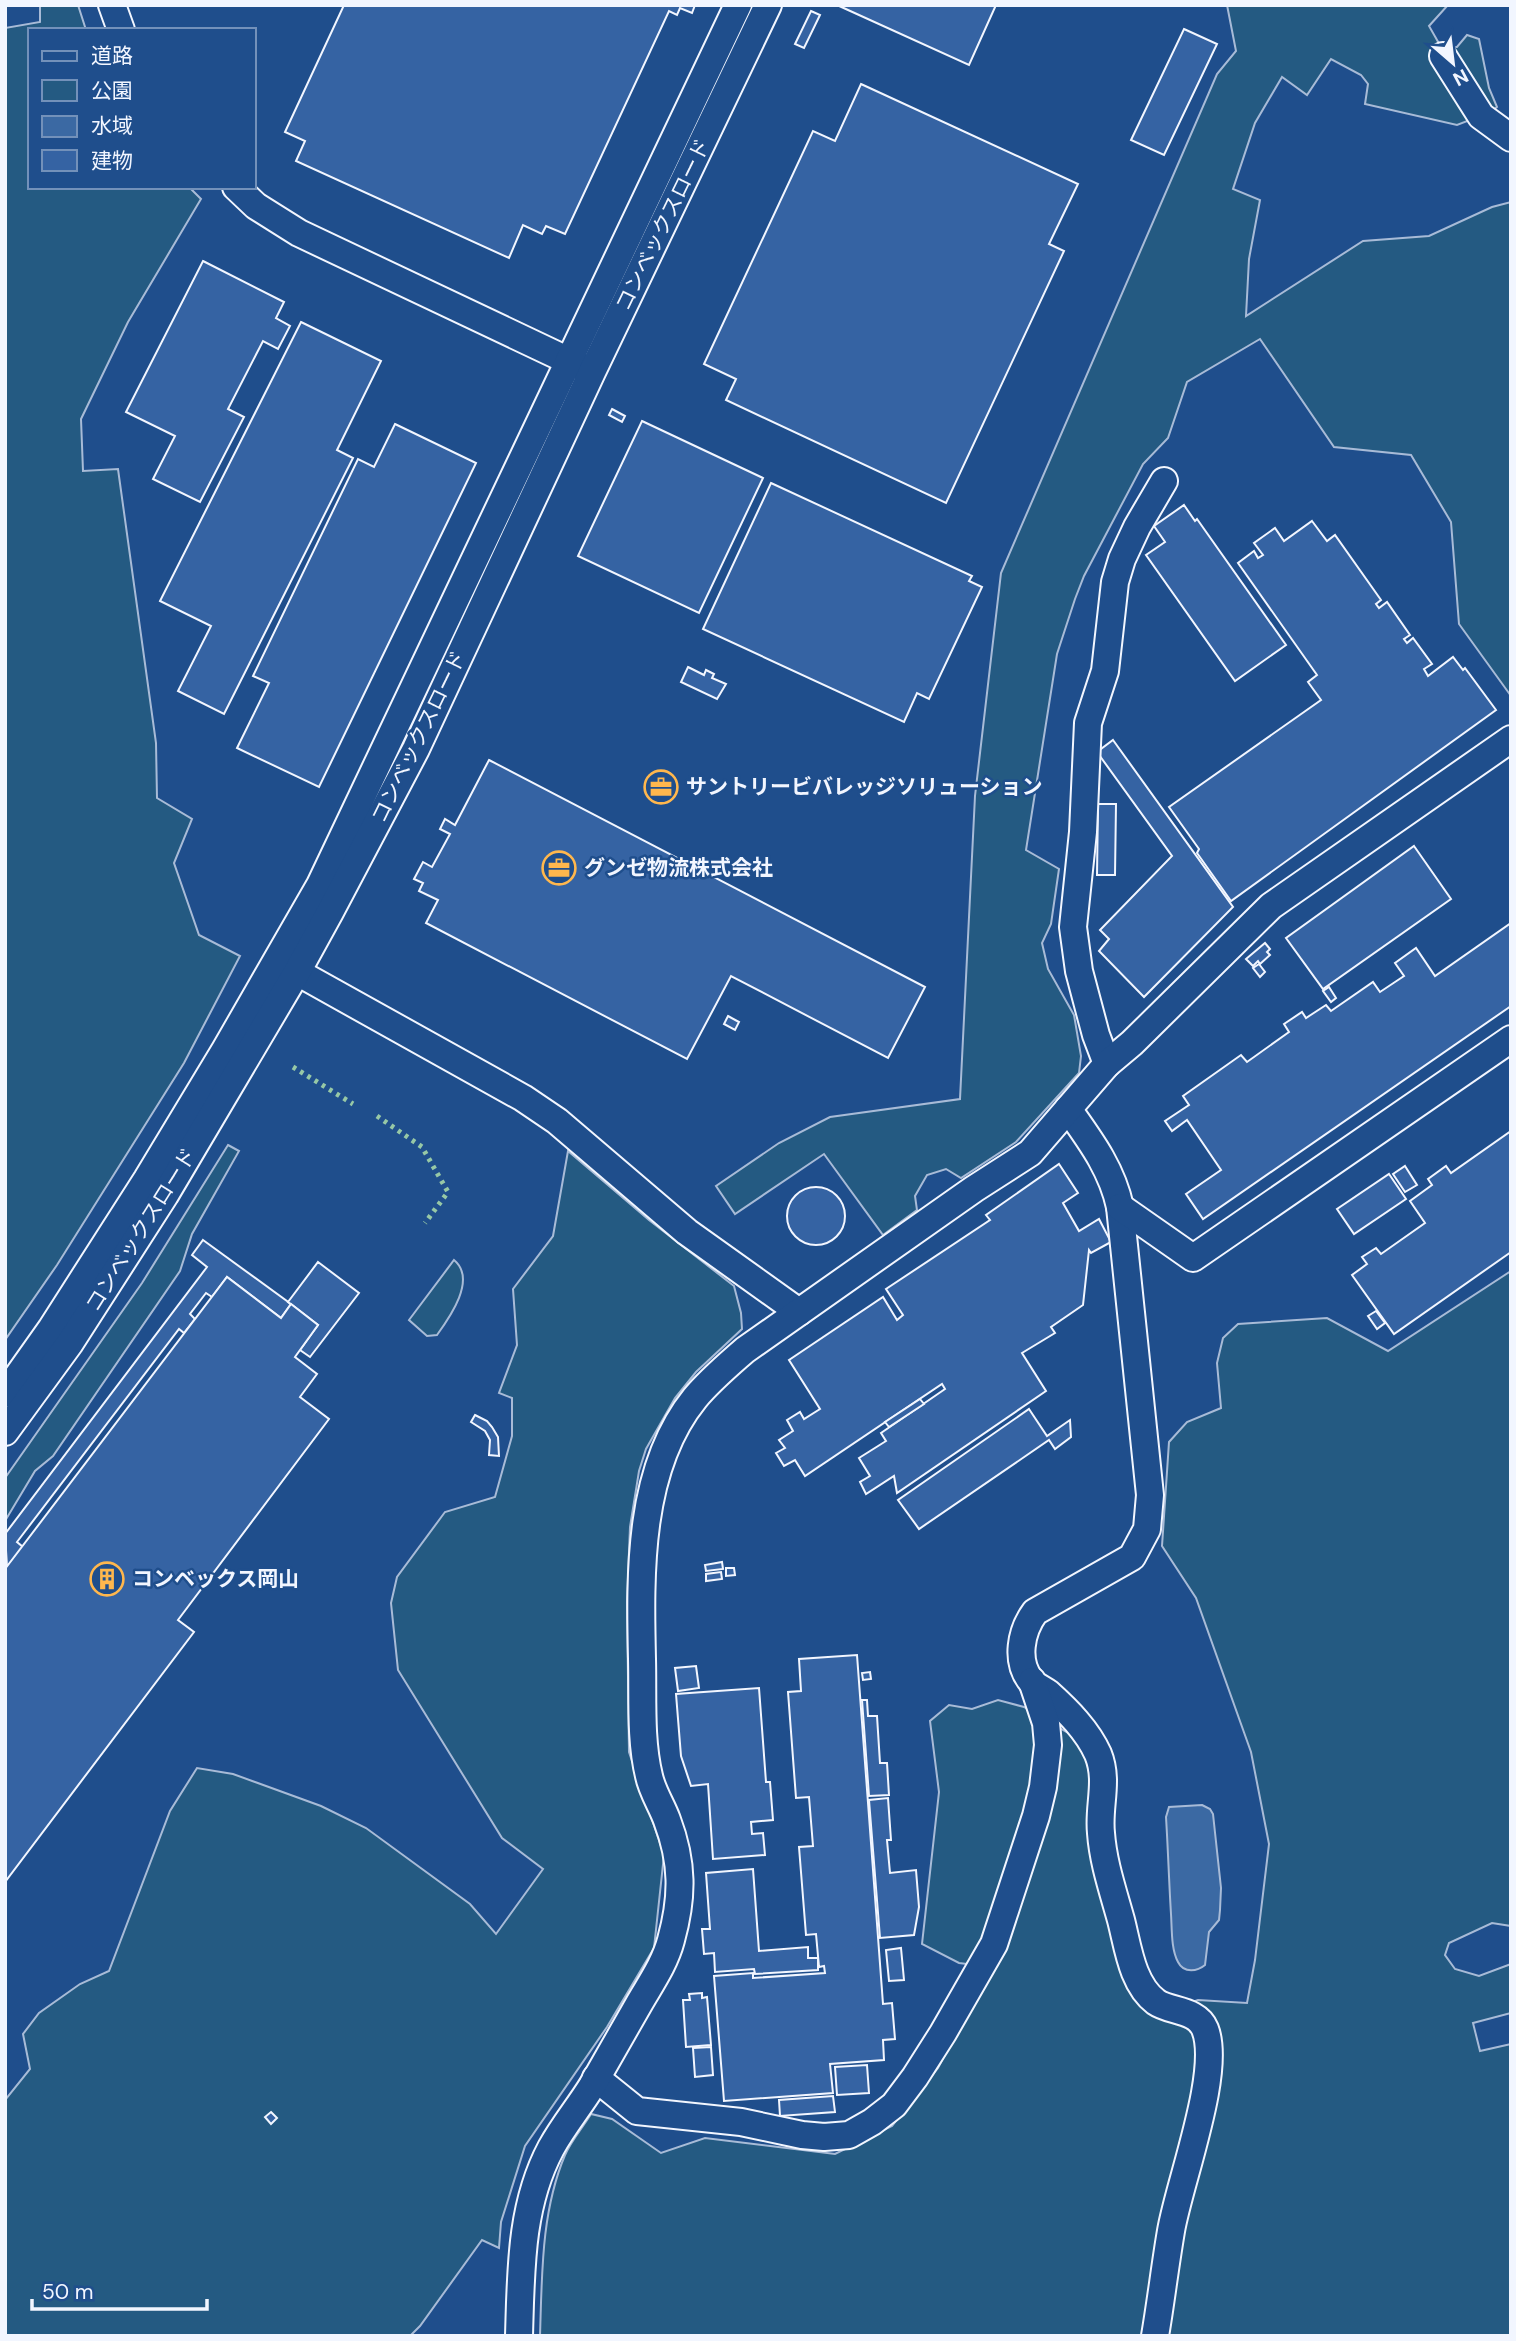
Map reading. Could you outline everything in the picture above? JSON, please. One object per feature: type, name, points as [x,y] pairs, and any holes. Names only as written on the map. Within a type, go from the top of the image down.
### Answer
[{"type":"street","points":[[112,5],[120,28]]},
{"type":"street","name":"コンベックスロード","points":[[5,1432],[70,1343],[165,1195],[297,972],[416,749],[738,5]]},
{"type":"street","name":"コンベックスロード","points":[[5,1394],[51,1329],[147,1179],[225,1051],[320,884],[581,367],[768,5]]},
{"type":"street","points":[[1443,56],[1481,116],[1511,138]]},
{"type":"street","points":[[238,189],[257,206],[299,233],[581,367]]},
{"type":"street","points":[[1107,1064],[1096,1035],[1079,971],[1073,927],[1083,832],[1088,723],[1105,671],[1115,582],[1122,559],[1136,527],[1164,481]]},
{"type":"street","points":[[519,2336],[522,2251],[527,2216],[536,2184],[550,2150],[594,2082],[661,1966],[671,1942],[681,1891],[678,1852],[649,1779],[644,1752],[642,1645],[645,1536],[654,1478],[669,1442],[693,1400],[745,1350],[1030,1153],[1107,1064],[1132,1044],[1271,906],[1511,739]]},
{"type":"street","points":[[297,972],[523,1098],[557,1121],[687,1232],[799,1312]]},
{"type":"street","points":[[1120,1207],[1193,1258],[1511,1039]]},
{"type":"street","points":[[594,2082],[637,2111],[741,2122],[802,2135],[849,2135],[894,2105],[943,2033],[994,1944],[1029,1839],[1043,1787],[1048,1745],[1046,1723],[1025,1668],[1021,1642],[1028,1622],[1035,1612],[1044,1606],[1132,1557],[1147,1529],[1150,1495],[1120,1207],[1116,1188],[1099,1153],[1068,1109]]},
{"type":"street","points":[[1032,1681],[1070,1713],[1091,1741],[1099,1757],[1105,1790],[1100,1824],[1102,1850],[1133,1968],[1148,1994],[1157,2003],[1188,2014],[1200,2021],[1205,2030],[1208,2075],[1171,2230],[1155,2336]]},
{"type":"green space","points":[[40,5],[78,5],[85,28],[28,28],[28,189],[191,189],[201,199],[128,322],[81,419],[83,471],[118,469],[156,743],[157,798],[192,819],[174,863],[199,935],[240,956],[184,1063],[57,1265],[5,1340],[5,28],[40,22]]},
{"type":"green space","points":[[1227,5],[1448,5],[1429,26],[1441,47],[1457,47],[1467,35],[1479,39],[1489,88],[1497,107],[1457,125],[1365,104],[1368,84],[1361,75],[1331,59],[1307,95],[1282,77],[1255,123],[1233,189],[1260,200],[1249,259],[1246,316],[1363,241],[1429,236],[1492,207],[1511,202],[1511,696],[1459,624],[1451,522],[1411,455],[1334,447],[1260,339],[1187,382],[1168,438],[1143,464],[1084,576],[1075,599],[1057,654],[1026,850],[1059,869],[1051,924],[1042,943],[1048,969],[1074,1015],[1081,1056],[1079,1073],[1016,1142],[961,1178],[946,1169],[927,1175],[915,1196],[917,1210],[883,1235],[824,1154],[735,1214],[716,1186],[779,1143],[830,1117],[960,1099],[975,796],[1001,573],[1217,74],[1236,51]]},
{"type":"green space","points":[[228,1145],[239,1151],[192,1234],[180,1271],[53,1456],[35,1471],[5,1521],[5,1478],[142,1283]]},
{"type":"green space","points":[[568,1151],[649,1220],[734,1286],[741,1313],[742,1329],[696,1372],[675,1398],[646,1449],[639,1471],[630,1527],[627,1602],[629,1752],[664,1855],[654,1948],[607,2027],[525,2146],[501,2222],[499,2248],[482,2240],[410,2336],[5,2336],[5,2100],[30,2069],[23,2034],[39,2013],[80,1984],[109,1971],[170,1811],[197,1768],[233,1774],[321,1806],[366,1828],[470,1904],[496,1934],[543,1869],[502,1838],[398,1670],[391,1603],[397,1577],[445,1512],[495,1497],[512,1436],[512,1398],[499,1393],[517,1345],[513,1289],[553,1236]]},
{"type":"green space","points":[[454,1260],[463,1277],[459,1298],[437,1335],[427,1336],[409,1320]]},
{"type":"green space","points":[[1511,1271],[1511,1926],[1492,1923],[1449,1943],[1445,1955],[1455,1969],[1479,1976],[1511,1964],[1511,2013],[1473,2023],[1480,2051],[1511,2044],[1511,2336],[540,2336],[544,2244],[551,2199],[565,2155],[591,2114],[612,2119],[661,2153],[705,2138],[835,2154],[892,2126],[938,2068],[1008,1936],[975,1965],[959,1963],[922,1944],[939,1792],[930,1721],[949,1705],[972,1709],[998,1700],[1024,1707],[1068,1733],[1087,1754],[1155,2015],[1198,2000],[1247,2003],[1269,1844],[1251,1752],[1196,1598],[1162,1546],[1169,1442],[1187,1422],[1221,1408],[1217,1363],[1223,1338],[1238,1324],[1327,1318],[1388,1351]]},
{"type":"water","points":[[1202,1805],[1213,1814],[1221,1888],[1220,1910],[1219,1920],[1209,1932],[1205,1965],[1191,1970],[1181,1966],[1173,1945],[1166,1817],[1169,1807]]},
{"type":"building","points":[[344,5],[695,5],[692,13],[680,8],[677,15],[669,11],[565,234],[546,226],[542,234],[523,225],[509,258],[296,161],[305,141],[285,132]]},
{"type":"building","points":[[837,5],[996,5],[969,65]]},
{"type":"building","points":[[811,11],[820,15],[804,48],[795,44]]},
{"type":"building","points":[[1184,29],[1217,44],[1164,155],[1131,140]]},
{"type":"building","points":[[861,84],[1078,184],[1049,244],[1064,251],[946,503],[726,400],[736,379],[704,364],[813,131],[835,141]]},
{"type":"building","points":[[203,261],[284,302],[276,318],[290,326],[278,349],[263,341],[228,409],[244,417],[200,502],[153,479],[175,436],[126,412]]},
{"type":"building","points":[[301,322],[381,361],[337,450],[353,458],[224,714],[178,691],[211,626],[160,601]]},
{"type":"building","points":[[612,409],[625,416],[622,422],[609,415]]},
{"type":"building","points":[[642,421],[763,478],[699,613],[578,556]]},
{"type":"building","points":[[395,424],[476,463],[319,787],[237,748],[269,683],[253,676],[358,459],[374,467]]},
{"type":"building","points":[[771,483],[972,576],[969,581],[982,587],[929,699],[917,693],[904,722],[703,629]]},
{"type":"building","points":[[1184,505],[1195,521],[1197,519],[1286,645],[1235,681],[1146,555],[1165,542],[1154,526]]},
{"type":"building","points":[[1312,521],[1327,541],[1335,535],[1381,600],[1376,604],[1379,608],[1387,602],[1410,635],[1404,639],[1407,643],[1413,638],[1432,664],[1424,669],[1428,676],[1453,657],[1463,670],[1465,668],[1496,710],[1231,901],[1169,807],[1321,700],[1308,682],[1317,675],[1238,563],[1254,551],[1258,558],[1263,555],[1254,543],[1275,528],[1284,541]]},
{"type":"building","points":[[688,667],[704,675],[706,670],[714,674],[712,678],[726,684],[717,699],[681,682]]},
{"type":"building","points":[[1113,740],[1233,907],[1144,997],[1099,951],[1109,939],[1100,930],[1172,856],[1097,752]]},
{"type":"building","points":[[489,760],[925,987],[888,1058],[731,976],[687,1059],[426,923],[438,900],[419,891],[423,883],[414,879],[423,862],[432,867],[450,834],[440,829],[445,819],[455,825]]},
{"type":"building","points":[[1098,804],[1116,804],[1115,875],[1097,875]]},
{"type":"building","points":[[1414,846],[1451,899],[1323,989],[1286,938]]},
{"type":"building","points":[[1511,923],[1511,1006],[1203,1219],[1186,1194],[1221,1170],[1187,1120],[1172,1131],[1165,1121],[1189,1105],[1183,1096],[1241,1055],[1247,1062],[1289,1032],[1284,1024],[1302,1012],[1306,1018],[1326,1005],[1331,1011],[1373,982],[1380,992],[1404,976],[1395,963],[1416,948],[1435,976]]},
{"type":"building","points":[[1265,943],[1270,949],[1267,952],[1270,955],[1260,964],[1258,961],[1253,966],[1246,959]]},
{"type":"building","points":[[1259,964],[1265,972],[1260,977],[1253,968]]},
{"type":"building","points":[[1329,987],[1336,998],[1331,1002],[1323,991]]},
{"type":"building","points":[[728,1016],[739,1022],[735,1030],[724,1024]]},
{"type":"building","points":[[1511,1131],[1511,1252],[1394,1334],[1352,1275],[1367,1264],[1362,1257],[1376,1248],[1381,1254],[1425,1223],[1410,1201],[1432,1185],[1428,1179],[1446,1166],[1451,1173]]},
{"type":"building","points":[[1059,1164],[1078,1193],[1063,1203],[1079,1231],[1099,1219],[1111,1242],[1091,1253],[1089,1250],[1083,1305],[1051,1327],[1055,1333],[1022,1353],[1046,1391],[897,1493],[894,1476],[866,1494],[860,1482],[870,1476],[859,1458],[886,1441],[881,1433],[945,1389],[942,1384],[805,1476],[795,1460],[784,1466],[776,1453],[785,1448],[779,1440],[793,1431],[787,1420],[800,1412],[804,1419],[820,1409],[789,1360],[883,1297],[897,1320],[903,1315],[886,1289],[990,1220],[986,1215]]},
{"type":"building","points":[[1405,1166],[1417,1185],[1405,1192],[1393,1174]]},
{"type":"building","points":[[1389,1174],[1406,1199],[1354,1234],[1337,1209]]},
{"type":"building","points":[[816,1187],[827,1189],[840,1200],[845,1216],[843,1227],[832,1240],[816,1245],[805,1243],[792,1232],[787,1216],[789,1205],[800,1192]]},
{"type":"building","points":[[203,1240],[291,1304],[281,1318],[227,1277],[212,1297],[206,1293],[190,1314],[195,1319],[184,1333],[179,1329],[17,1542],[23,1547],[7,1567],[5,1534],[207,1267],[192,1255]]},
{"type":"building","points":[[318,1262],[359,1293],[310,1357],[300,1350],[318,1325],[288,1302]]},
{"type":"building","name":"コンベックス岡山","points":[[227,1277],[281,1318],[291,1304],[318,1325],[295,1357],[317,1374],[300,1397],[329,1419],[178,1620],[194,1632],[5,1882],[5,1569]]},
{"type":"building","points":[[1376,1311],[1385,1323],[1377,1329],[1368,1316]]},
{"type":"building","points":[[920,1399],[924,1404],[889,1427],[885,1422]]},
{"type":"building","points":[[1029,1409],[1047,1436],[1070,1420],[1071,1437],[1055,1449],[1049,1440],[919,1529],[898,1500]]},
{"type":"building","points":[[475,1415],[487,1421],[498,1437],[499,1456],[489,1455],[490,1440],[485,1431],[471,1422]]},
{"type":"building","points":[[722,1562],[723,1569],[706,1571],[705,1565]]},
{"type":"building","points":[[726,1568],[734,1568],[735,1575],[726,1576]]},
{"type":"building","points":[[721,1572],[722,1579],[706,1581],[706,1574]]},
{"type":"building","points":[[857,1655],[883,2004],[892,2003],[895,2039],[883,2040],[884,2060],[830,2064],[833,2093],[724,2101],[714,1976],[753,1973],[753,1978],[825,1973],[824,1966],[819,1967],[816,1934],[806,1935],[799,1847],[813,1846],[809,1797],[796,1798],[788,1692],[801,1691],[799,1659]]},
{"type":"building","points":[[696,1666],[699,1688],[678,1691],[675,1668]]},
{"type":"building","points":[[870,1672],[871,1679],[863,1680],[862,1673]]},
{"type":"building","points":[[759,1688],[766,1782],[770,1782],[773,1820],[751,1822],[752,1834],[763,1833],[765,1855],[713,1859],[708,1784],[691,1786],[681,1756],[676,1694]]},
{"type":"building","points":[[862,1700],[867,1700],[868,1716],[877,1716],[880,1763],[887,1763],[889,1795],[869,1796]]},
{"type":"building","points":[[888,1798],[891,1840],[887,1840],[890,1873],[916,1870],[919,1907],[914,1935],[880,1938],[869,1800]]},
{"type":"building","points":[[753,1869],[759,1951],[808,1947],[808,1958],[818,1958],[818,1970],[755,1974],[754,1969],[715,1972],[714,1953],[704,1954],[702,1929],[710,1929],[706,1873]]},
{"type":"building","points":[[901,1948],[904,1980],[889,1981],[886,1950]]},
{"type":"building","points":[[702,1993],[702,1998],[707,1997],[711,2045],[686,2047],[683,2000],[690,2000],[689,1994]]},
{"type":"building","points":[[711,2047],[713,2075],[695,2077],[693,2048]]},
{"type":"building","points":[[867,2065],[869,2093],[837,2095],[835,2067]]},
{"type":"building","points":[[833,2096],[835,2112],[780,2116],[779,2100]]},
{"type":"building","points":[[271,2112],[277,2118],[271,2124],[265,2117]]},
{"type":"hedge","points":[[293,1067],[353,1104]]},
{"type":"hedge","points":[[377,1116],[422,1147],[448,1192],[425,1223]]},
{"type":"place","name":"サントリービバレッジソリューション","points":[[661,787]]},
{"type":"place","name":"グンゼ物流株式会社","points":[[559,868]]},
{"type":"place","name":"コンベックス岡山","points":[[107,1579]]}]
